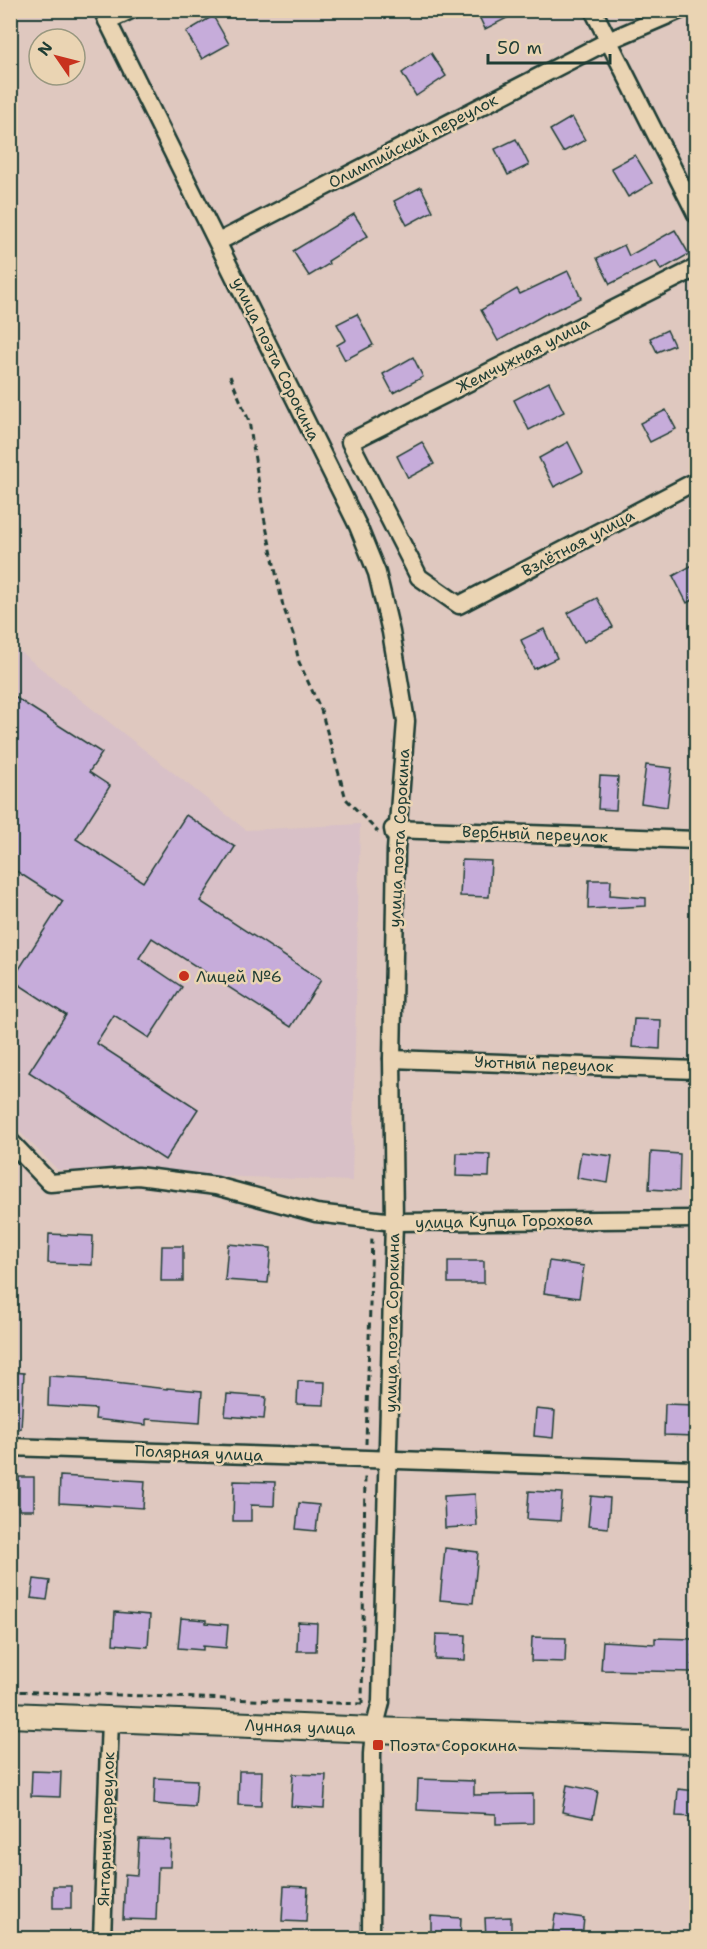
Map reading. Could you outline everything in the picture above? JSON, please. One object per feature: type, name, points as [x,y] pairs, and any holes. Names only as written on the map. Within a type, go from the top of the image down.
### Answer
[{"type":"street","points":[[105,16],[131,10]]},
{"type":"street","points":[[593,10],[696,214]]},
{"type":"street","name":"Олимпийский переулок","points":[[218,242],[608,41],[680,10]]},
{"type":"street","name":"улица поэта Сорокина","points":[[105,16],[358,526],[377,573],[391,632],[406,722],[396,850],[392,1059],[394,1222],[381,1702],[374,1730],[370,1938]]},
{"type":"street","name":"Жемчужная улица","points":[[459,605],[419,577],[350,442],[696,268]]},
{"type":"street","name":"Взлётная улица","points":[[459,605],[696,481]]},
{"type":"street","name":"Вербный переулок","points":[[396,850],[393,829],[696,840]]},
{"type":"street","name":"Уютный переулок","points":[[392,1059],[696,1070]]},
{"type":"street","name":"улица Купца Горохова","points":[[10,1141],[50,1183],[138,1176],[216,1186],[316,1213],[394,1222],[696,1219]]},
{"type":"street","name":"Полярная улица","points":[[10,1447],[696,1470]]},
{"type":"street","name":"Лунная улица","points":[[10,1715],[696,1741]]},
{"type":"street","name":"Янтарный переулок","points":[[102,1938],[110,1720]]},
{"type":"path","points":[[230,376],[249,422],[264,517],[283,606],[293,634],[299,662],[321,710],[346,799],[396,850]]},
{"type":"path","points":[[10,1691],[362,1704],[381,1702]]},
{"type":"shaded area","name":"Лицей №6","points":[[10,644],[246,830],[360,824],[352,1181],[58,1170],[11,1123]]},
{"type":"building","points":[[476,10],[523,10],[485,29]]},
{"type":"building","points":[[213,16],[229,44],[202,59],[186,32]]},
{"type":"building","points":[[431,53],[446,76],[416,96],[402,73]]},
{"type":"building","points":[[572,117],[585,140],[563,152],[550,130]]},
{"type":"building","points":[[516,139],[529,165],[508,175],[495,149]]},
{"type":"building","points":[[635,155],[652,183],[628,197],[611,168]]},
{"type":"building","points":[[421,187],[433,211],[407,225],[394,201]]},
{"type":"building","points":[[354,214],[368,236],[309,276],[293,251]]},
{"type":"building","points":[[675,230],[689,254],[661,270],[656,261],[610,284],[597,258],[624,245],[629,256]]},
{"type":"building","points":[[568,271],[581,298],[547,313],[498,341],[481,310],[517,289],[520,294]]},
{"type":"building","points":[[357,314],[373,345],[345,360],[337,345],[346,340],[337,324]]},
{"type":"building","points":[[667,330],[674,345],[657,352],[650,338]]},
{"type":"building","points":[[413,357],[423,377],[393,393],[383,374]]},
{"type":"building","points":[[549,382],[564,412],[529,430],[514,400]]},
{"type":"building","points":[[666,410],[676,429],[650,442],[640,423]]},
{"type":"building","points":[[422,442],[434,464],[408,478],[397,456]]},
{"type":"building","points":[[568,442],[583,472],[554,487],[539,458]]},
{"type":"building","points":[[696,563],[696,598],[687,603],[673,576]]},
{"type":"building","points":[[597,598],[613,627],[584,642],[568,613]]},
{"type":"building","points":[[544,629],[557,658],[534,669],[521,640]]},
{"type":"building","points":[[10,694],[102,753],[89,772],[110,786],[76,839],[143,882],[186,815],[235,847],[200,901],[321,980],[291,1027],[152,938],[139,958],[182,987],[149,1038],[114,1015],[96,1043],[198,1109],[165,1160],[29,1072],[66,1015],[12,980],[63,901],[10,867]]},
{"type":"building","points":[[646,765],[672,768],[667,807],[641,803]]},
{"type":"building","points":[[600,776],[618,777],[616,810],[598,809]]},
{"type":"building","points":[[462,860],[491,861],[489,897],[460,896]]},
{"type":"building","points":[[589,880],[611,880],[610,895],[646,898],[646,906],[588,909]]},
{"type":"building","points":[[634,1019],[661,1020],[660,1049],[632,1047]]},
{"type":"building","points":[[581,1152],[612,1156],[608,1183],[577,1178]]},
{"type":"building","points":[[651,1152],[680,1154],[679,1191],[649,1189]]},
{"type":"building","points":[[457,1153],[490,1154],[489,1177],[456,1176]]},
{"type":"building","points":[[49,1234],[93,1236],[92,1265],[48,1263]]},
{"type":"building","points":[[228,1244],[271,1248],[268,1283],[225,1280]]},
{"type":"building","points":[[162,1246],[183,1246],[183,1281],[161,1281]]},
{"type":"building","points":[[448,1261],[484,1261],[484,1283],[448,1283]]},
{"type":"building","points":[[549,1261],[584,1266],[579,1298],[544,1293]]},
{"type":"building","points":[[10,1372],[24,1373],[21,1429],[10,1429]]},
{"type":"building","points":[[49,1376],[88,1378],[88,1380],[202,1391],[200,1423],[146,1419],[146,1425],[95,1419],[96,1409],[48,1406]]},
{"type":"building","points":[[298,1381],[325,1382],[324,1405],[297,1404]]},
{"type":"building","points":[[227,1394],[266,1397],[264,1419],[225,1416]]},
{"type":"building","points":[[665,1404],[696,1405],[696,1436],[664,1435]]},
{"type":"building","points":[[536,1409],[555,1411],[553,1438],[534,1436]]},
{"type":"building","points":[[60,1476],[145,1481],[143,1508],[59,1503]]},
{"type":"building","points":[[19,1477],[34,1477],[34,1510],[19,1510]]},
{"type":"building","points":[[234,1481],[275,1482],[274,1506],[251,1505],[251,1521],[233,1521]]},
{"type":"building","points":[[529,1491],[562,1493],[560,1521],[527,1519]]},
{"type":"building","points":[[475,1494],[477,1526],[445,1528],[444,1496]]},
{"type":"building","points":[[591,1496],[610,1498],[608,1528],[588,1526]]},
{"type":"building","points":[[299,1503],[319,1505],[316,1531],[296,1529]]},
{"type":"building","points":[[445,1548],[478,1552],[473,1603],[440,1600]]},
{"type":"building","points":[[34,1579],[50,1581],[47,1600],[31,1598]]},
{"type":"building","points":[[115,1612],[150,1615],[148,1647],[113,1644]]},
{"type":"building","points":[[181,1618],[228,1625],[226,1648],[203,1646],[203,1650],[178,1648]]},
{"type":"building","points":[[298,1622],[317,1623],[316,1651],[297,1651]]},
{"type":"building","points":[[436,1634],[466,1635],[465,1660],[435,1659]]},
{"type":"building","points":[[532,1637],[566,1638],[565,1662],[531,1661]]},
{"type":"building","points":[[655,1638],[693,1639],[692,1672],[601,1670],[603,1641],[655,1644]]},
{"type":"building","points":[[32,1771],[61,1772],[60,1797],[31,1796]]},
{"type":"building","points":[[239,1771],[262,1771],[261,1806],[238,1805]]},
{"type":"building","points":[[293,1774],[326,1775],[324,1808],[291,1806]]},
{"type":"building","points":[[155,1778],[197,1780],[195,1807],[154,1804]]},
{"type":"building","points":[[418,1779],[474,1781],[474,1795],[533,1794],[533,1823],[496,1824],[496,1814],[417,1810]]},
{"type":"building","points":[[567,1785],[598,1791],[593,1818],[562,1812]]},
{"type":"building","points":[[678,1789],[696,1791],[696,1817],[676,1816]]},
{"type":"building","points":[[139,1839],[171,1840],[170,1867],[158,1867],[156,1920],[123,1919],[125,1874],[137,1875]]},
{"type":"building","points":[[53,1886],[71,1886],[71,1908],[53,1908]]},
{"type":"building","points":[[284,1886],[308,1887],[306,1922],[282,1921]]},
{"type":"building","points":[[555,1914],[584,1918],[582,1938],[552,1938]]},
{"type":"building","points":[[431,1916],[461,1918],[460,1938],[431,1938]]},
{"type":"building","points":[[511,1917],[511,1938],[486,1938],[485,1918]]},
{"type":"place","name":"Лицей №6","points":[[184,976]]},
{"type":"place","name":"Поэта Сорокина","points":[[378,1745]]}]
